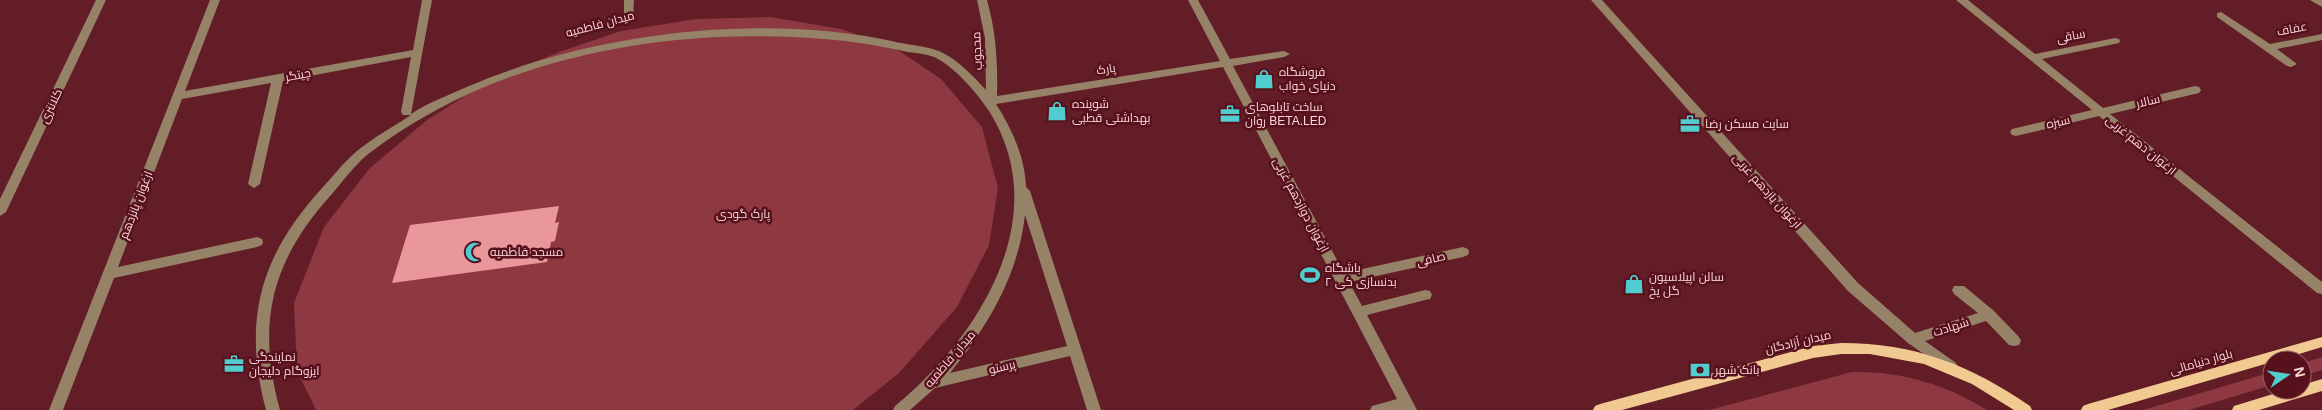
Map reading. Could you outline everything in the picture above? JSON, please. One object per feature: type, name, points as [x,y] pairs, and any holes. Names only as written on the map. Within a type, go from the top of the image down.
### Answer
[{"type":"main road","name":"بلوار دنیامالی","points":[[2088,410],[2322,342]]},
{"type":"main road","name":"میدان آزادگان","points":[[1600,410],[1813,352],[1836,348],[1892,350],[1952,367],[1981,381],[2025,410]]},
{"type":"main road","points":[[2239,410],[2322,385]]},
{"type":"street","name":"کلانتری","points":[[0,212],[4,199],[101,0]]},
{"type":"street","name":"ارغوان پانزدهم","points":[[56,410],[215,0]]},
{"type":"street","points":[[407,112],[427,0]]},
{"type":"street","points":[[629,0],[629,15]]},
{"type":"street","name":"محجوب","points":[[982,0],[989,24],[993,57],[991,102]]},
{"type":"street","name":"ارغوان دوازدهم غربی","points":[[1193,0],[1408,406]]},
{"type":"street","name":"ارغوان یازدهم غربی","points":[[1596,0],[1853,287],[1913,340],[1952,367]]},
{"type":"street","name":"ارغوان دهم غربی","points":[[1961,0],[2322,289]]},
{"type":"street","points":[[2315,0],[2322,4]]},
{"type":"street","points":[[2221,15],[2291,64]]},
{"type":"street","name":"میدان فاطمیه","points":[[903,34],[921,42],[960,68],[991,102],[1011,139],[1021,183],[1019,230],[1004,280],[974,332],[930,383],[904,408]]},
{"type":"street","name":"عفاف","points":[[2268,48],[2322,37]]},
{"type":"street","name":"ساقی","points":[[2033,58],[2115,41]]},
{"type":"street","name":"چیتگر","points":[[178,96],[417,53]]},
{"type":"street","name":"پارک","points":[[991,102],[1284,54]]},
{"type":"street","points":[[254,184],[278,78]]},
{"type":"street","points":[[273,410],[261,367],[261,324],[270,281],[285,248],[321,192],[361,150],[407,112],[444,88]]},
{"type":"street","name":"سالار","points":[[2101,112],[2195,90]]},
{"type":"street","name":"سبزه","points":[[2016,132],[2101,112]]},
{"type":"street","points":[[1021,183],[1094,410]]},
{"type":"street","points":[[109,274],[257,242]]},
{"type":"street","name":"صافی","points":[[1340,279],[1463,252]]},
{"type":"street","points":[[1959,290],[1989,315],[2014,341]]},
{"type":"street","points":[[1357,312],[1425,295]]},
{"type":"street","name":"شهادت","points":[[1913,340],[1989,315]]},
{"type":"street","name":"پرستو","points":[[930,383],[1074,350]]},
{"type":"street","points":[[1377,410],[1408,406]]},
{"type":"green space","name":"پارک گودی","points":[[770,17],[841,29],[895,48],[941,79],[982,127],[998,188],[989,245],[957,307],[899,373],[853,410],[316,410],[297,371],[294,303],[324,227],[370,168],[427,120],[489,81],[559,52],[621,31],[696,19]]},
{"type":"green space","points":[[2322,357],[2322,370],[2312,373],[2312,360]]},
{"type":"green space","points":[[1852,372],[1888,374],[1922,381],[1955,393],[1987,410],[1709,410]]},
{"type":"green space","points":[[2262,375],[2262,388],[2189,410],[2143,410]]},
{"type":"building","name":"مسجد فاطمیه","points":[[559,206],[555,223],[559,222],[555,241],[551,242],[547,262],[392,283],[410,225]]},
{"type":"place","name":"فروشگاه دنیای خواب","points":[[1264,79]]},
{"type":"place","name":"شوینده بهداشتی قطبی","points":[[1057,111]]},
{"type":"place","name":"ساخت تابلوهای روان BETA.LED","points":[[1230,114]]},
{"type":"place","name":"سایت مسکن رضا","points":[[1690,124]]},
{"type":"place","name":"مسجد فاطمیه","points":[[475,252]]},
{"type":"place","name":"باشگاه بدنسازی کی ۲","points":[[1310,275]]},
{"type":"place","name":"سالن اپیلاسیون گل یخ","points":[[1634,284]]},
{"type":"place","name":"نمایندگی ایزوگام دلیجان","points":[[234,364]]},
{"type":"place","name":"بانک شهر","points":[[1700,370]]}]
